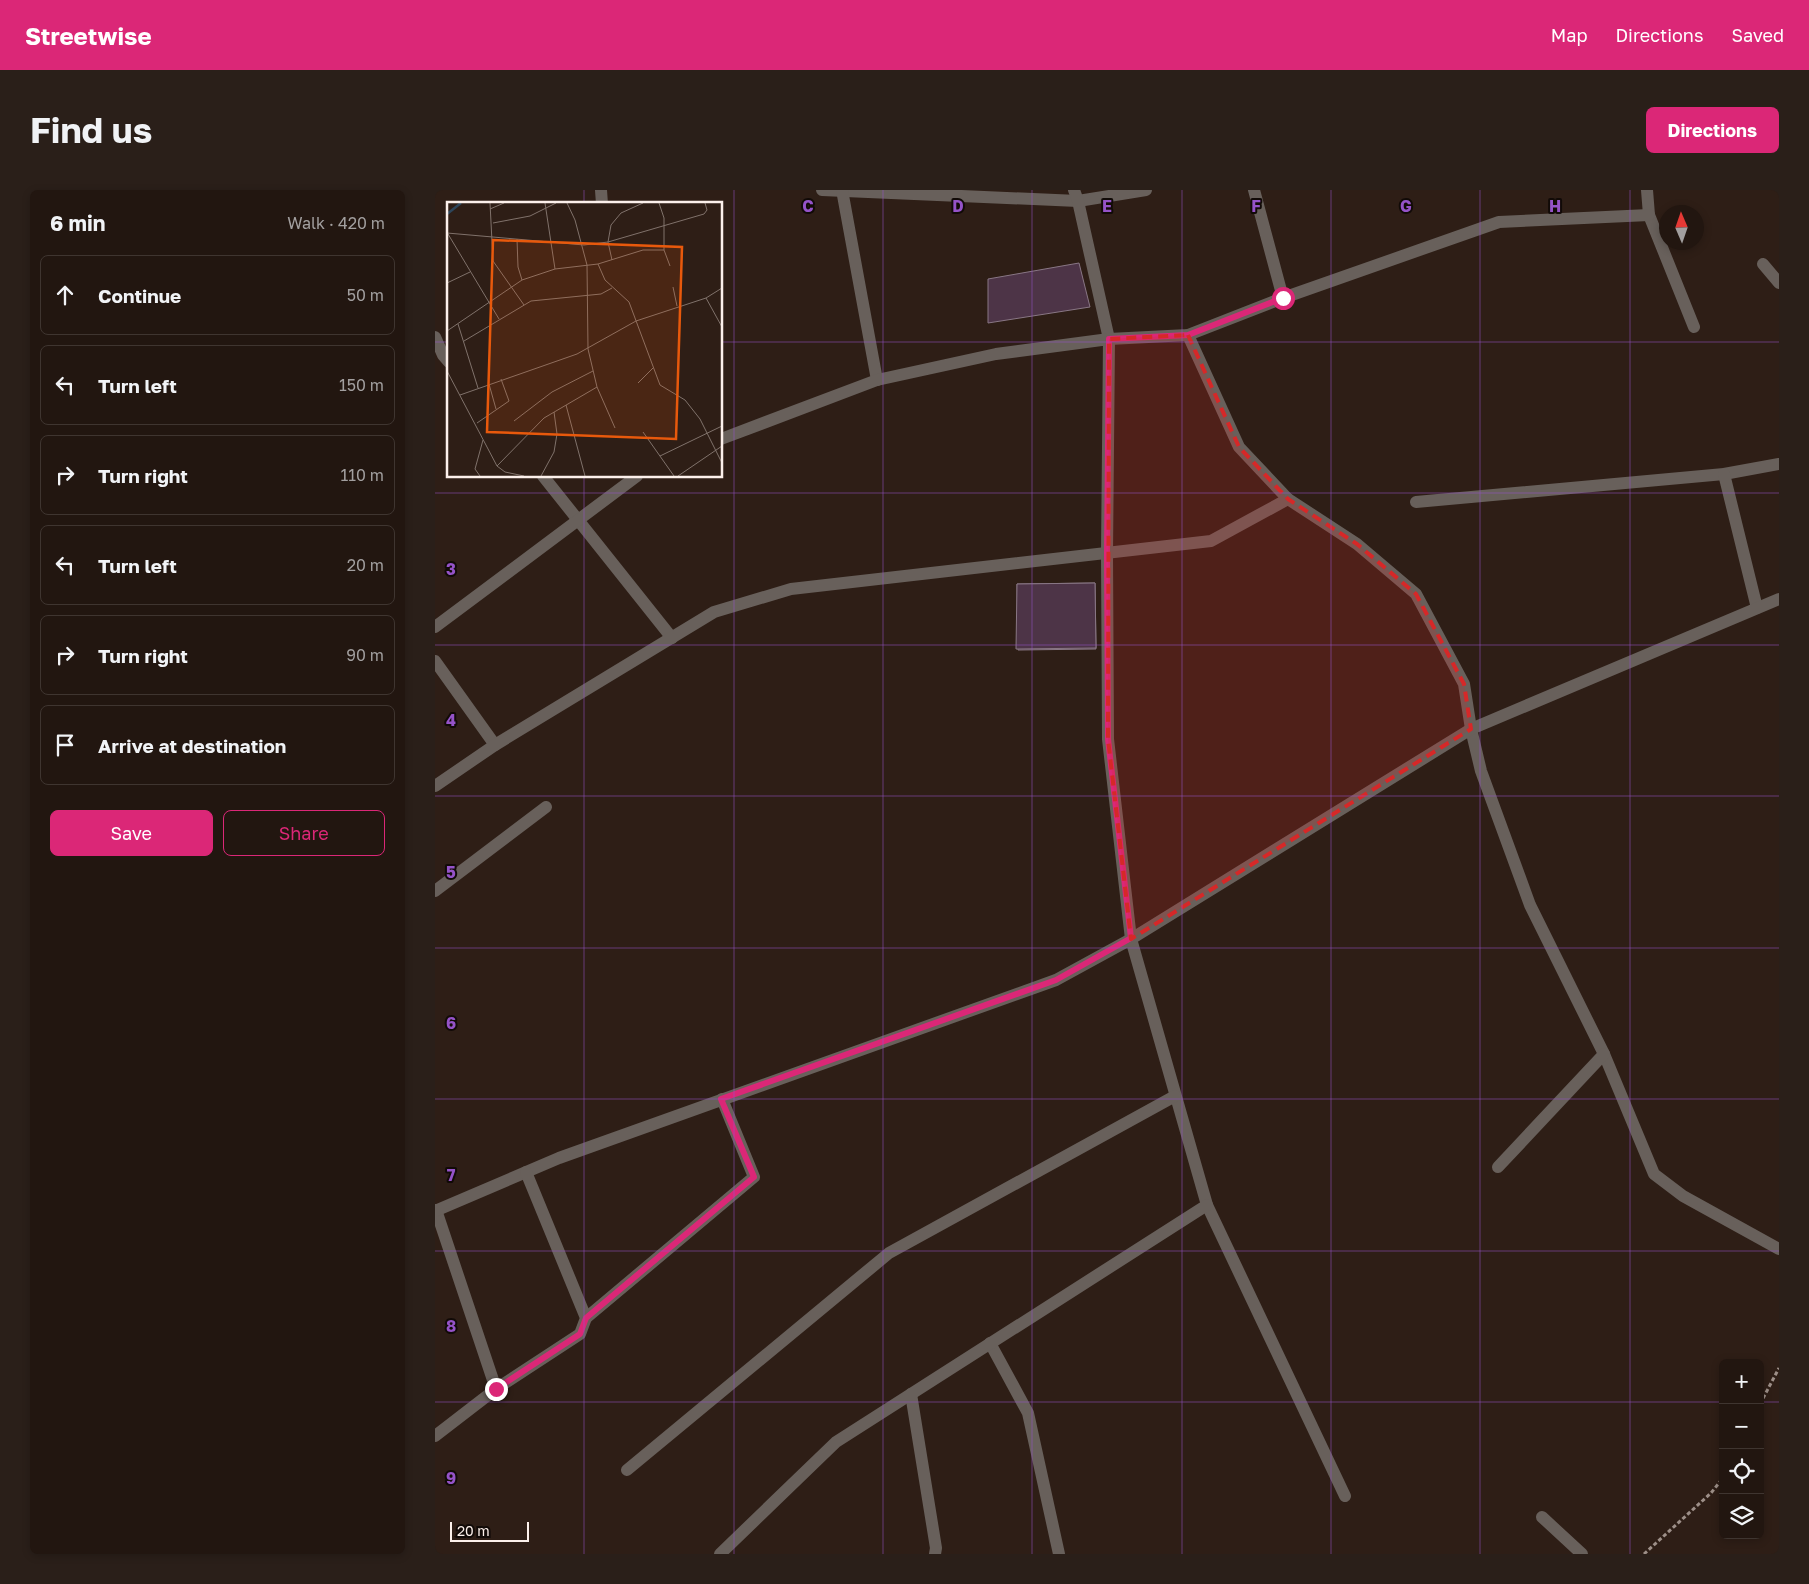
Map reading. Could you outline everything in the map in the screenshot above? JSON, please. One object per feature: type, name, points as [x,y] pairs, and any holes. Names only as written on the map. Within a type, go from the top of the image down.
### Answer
[{"type":"street","points":[[822,190],[1076,195],[1146,190]]},
{"type":"street","points":[[1254,190],[1283,298]]},
{"type":"street","points":[[1647,190],[1649,215],[1694,327]]},
{"type":"street","points":[[842,191],[877,380]]},
{"type":"street","points":[[1076,195],[1109,339],[1108,739],[1131,938],[1207,1205],[1345,1496]]},
{"type":"street","points":[[723,438],[877,380],[996,354],[1109,339],[1188,335],[1283,298],[1499,222],[1649,215]]},
{"type":"street","points":[[1763,264],[1779,282]]},
{"type":"street","points":[[1188,335],[1239,447],[1288,499],[1357,544],[1416,594],[1464,684],[1471,729],[1481,772],[1530,905],[1604,1054],[1654,1174],[1683,1196],[1779,1249]]},
{"type":"street","points":[[435,337],[447,360]]},
{"type":"street","points":[[1416,502],[1724,474],[1779,464]]},
{"type":"street","points":[[1724,474],[1757,608]]},
{"type":"street","points":[[545,478],[672,638]]},
{"type":"street","points":[[435,626],[579,521],[634,478]]},
{"type":"street","points":[[435,786],[495,745],[714,612],[791,589],[1211,541],[1288,499]]},
{"type":"street","points":[[496,1389],[436,1210],[559,1158],[1056,980],[1131,938],[1471,729],[1779,599]]},
{"type":"street","points":[[435,662],[495,745]]},
{"type":"street","points":[[435,891],[546,807]]},
{"type":"street","points":[[1498,1168],[1604,1054]]},
{"type":"street","points":[[627,1470],[889,1253],[1175,1096]]},
{"type":"street","points":[[435,1436],[496,1389],[580,1334],[586,1318],[754,1177],[721,1099]]},
{"type":"street","points":[[526,1172],[586,1318]]},
{"type":"street","points":[[720,1554],[836,1442],[1207,1205]]},
{"type":"street","points":[[990,1344],[1028,1413],[1059,1554]]},
{"type":"street","points":[[911,1394],[936,1548],[935,1554]]},
{"type":"street","points":[[1542,1518],[1582,1554]]},
{"type":"path","points":[[1764,1396],[1779,1368]]},
{"type":"path","points":[[1644,1554],[1711,1493],[1719,1483]]},
{"type":"highlighted area","points":[[1188,335],[1239,447],[1288,499],[1357,544],[1416,594],[1464,684],[1471,729],[1131,939],[1108,739],[1109,339]]},
{"type":"building","points":[[1079,263],[1090,307],[988,323],[988,279]]},
{"type":"building","points":[[1095,583],[1096,649],[1018,650],[1017,584]]},
{"type":"building","points":[[1095,583],[1096,648],[1016,649],[1017,584]]},
{"type":"route","points":[[496,1389],[580,1334],[585,1326],[586,1318],[754,1177],[721,1099],[1056,980],[1131,938],[1108,739],[1109,339],[1188,335],[1283,298]]}]
